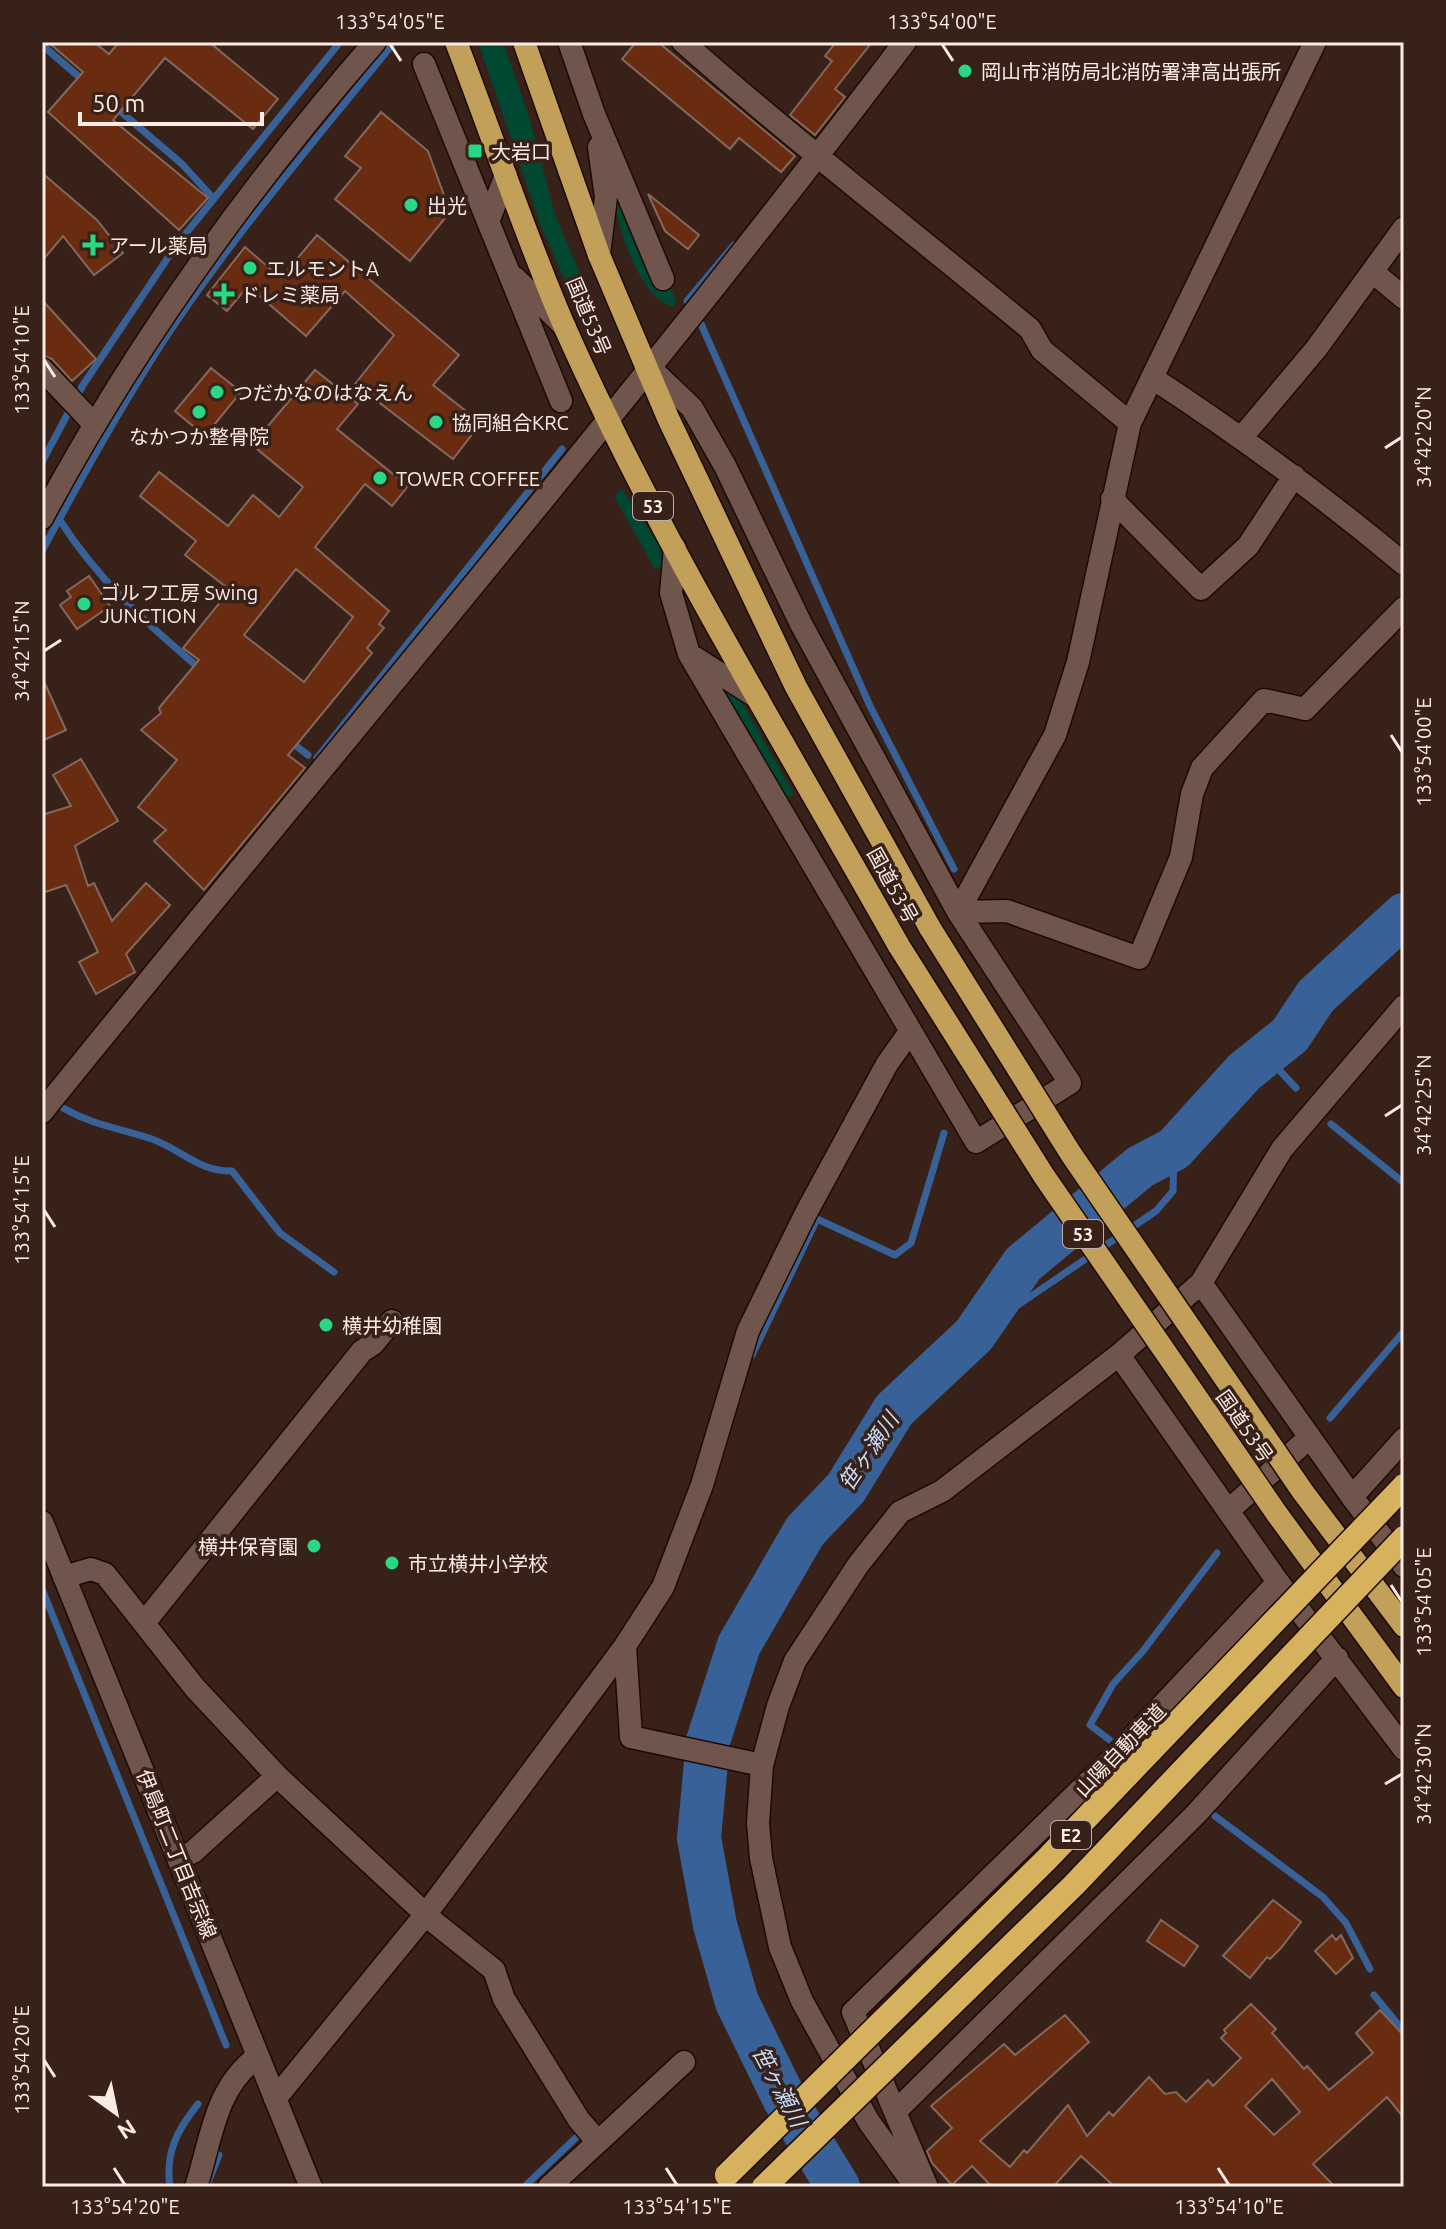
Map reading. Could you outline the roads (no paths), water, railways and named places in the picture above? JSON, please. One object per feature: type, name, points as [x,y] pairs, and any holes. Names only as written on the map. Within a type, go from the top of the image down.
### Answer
[{"type":"highway","name":"国道53号","points":[[456,42],[566,328],[609,418],[675,548],[899,946],[1044,1176],[1277,1514],[1404,1687]]},
{"type":"highway","name":"国道53号","points":[[524,42],[599,255],[668,418],[796,687],[930,928],[1071,1154],[1303,1492],[1404,1626]]},
{"type":"highway","name":"山陽自動車道","points":[[727,2175],[1059,1848],[1404,1486]]},
{"type":"highway","name":"E2","points":[[764,2187],[1074,1885],[1404,1538]]},
{"type":"street","points":[[42,518],[93,423],[153,327],[233,217],[375,42]]},
{"type":"street","points":[[569,42],[594,114],[663,279]]},
{"type":"street","points":[[683,42],[767,116],[820,154],[1030,329],[1042,350],[1130,423]]},
{"type":"street","points":[[42,1112],[609,418],[820,154],[905,42]]},
{"type":"street","points":[[958,912],[1055,735],[1078,662],[1130,423],[1315,42]]},
{"type":"street","points":[[424,64],[561,401]]},
{"type":"street","points":[[594,114],[606,197],[599,255]]},
{"type":"street","points":[[488,222],[506,175]]},
{"type":"street","points":[[1242,437],[1374,273],[1404,228]]},
{"type":"street","points":[[508,271],[566,328]]},
{"type":"street","points":[[1374,273],[1404,298]]},
{"type":"street","points":[[649,367],[692,408],[725,466],[801,624],[958,912],[1070,1083],[976,1142],[909,1033],[689,654],[671,593],[675,548]]},
{"type":"street","points":[[42,369],[93,423]]},
{"type":"street","points":[[1154,379],[1242,437],[1404,564]]},
{"type":"street","points":[[1112,499],[1201,589],[1248,546],[1294,476]]},
{"type":"street","points":[[958,912],[1007,911],[1139,958],[1181,857],[1192,794],[1202,768],[1264,700],[1305,709],[1404,608]]},
{"type":"street","points":[[689,654],[758,698]]},
{"type":"street","points":[[916,2187],[869,2122],[802,2001],[780,1947],[761,1858],[755,1763],[795,1661],[849,1578],[900,1512],[942,1491],[1119,1355],[1201,1283],[1282,1149],[1404,1006]]},
{"type":"street","points":[[275,2099],[426,1914],[625,1646],[671,1571],[702,1485],[748,1331],[806,1213],[887,1064],[909,1033]]},
{"type":"street","points":[[1201,1283],[1404,1566]]},
{"type":"street","points":[[144,1623],[362,1351],[373,1344],[392,1321]]},
{"type":"street","points":[[1119,1355],[1278,1582],[1404,1749]]},
{"type":"street","points":[[1228,1511],[1310,1437]]},
{"type":"street","points":[[1352,1497],[1404,1439]]},
{"type":"street","name":"伊島町二丁目吉宗線","points":[[42,1522],[311,2187]]},
{"type":"street","points":[[64,1577],[91,1569],[105,1574],[195,1688],[277,1776],[426,1914],[494,1970],[504,1999],[590,2133]]},
{"type":"street","points":[[927,2187],[853,2012],[1113,1758],[1278,1582]]},
{"type":"street","points":[[625,1646],[631,1737],[755,1763]]},
{"type":"street","points":[[895,2112],[1196,1814],[1337,1658]]},
{"type":"street","points":[[180,1858],[193,1852],[277,1776]]},
{"type":"street","points":[[196,2187],[217,2109],[230,2082],[258,2056]]},
{"type":"street","points":[[549,2187],[590,2133],[684,2062]]},
{"type":"waterway","points":[[42,462],[83,385],[175,247],[340,42]]},
{"type":"waterway","points":[[42,45],[85,82]]},
{"type":"waterway","points":[[42,551],[132,392],[190,302],[274,190],[391,46]]},
{"type":"waterway","points":[[113,105],[182,164],[214,199]]},
{"type":"waterway","points":[[687,301],[734,245]]},
{"type":"waterway","points":[[701,324],[870,706],[954,869]]},
{"type":"waterway","points":[[317,758],[562,449]]},
{"type":"waterway","points":[[59,519],[90,562],[124,599],[200,669]]},
{"type":"waterway","points":[[291,742],[308,755]]},
{"type":"waterway","name":"笹ヶ瀬川","points":[[838,2187],[784,2098],[737,2002],[715,1925],[699,1838],[708,1741],[739,1645],[805,1531],[846,1488],[894,1410],[974,1335],[1023,1264],[1140,1167],[1174,1149],[1244,1072],[1290,1035],[1316,996],[1404,915]]},
{"type":"waterway","points":[[1265,1055],[1296,1088]]},
{"type":"waterway","points":[[63,1108],[96,1123],[152,1139],[210,1168],[232,1171],[280,1233],[334,1272]]},
{"type":"waterway","points":[[1331,1124],[1404,1183]]},
{"type":"waterway","points":[[752,1355],[817,1219],[895,1255],[911,1243],[944,1133]]},
{"type":"waterway","points":[[974,1335],[1156,1211],[1173,1191],[1174,1149]]},
{"type":"waterway","points":[[1330,1418],[1404,1331]]},
{"type":"waterway","points":[[1115,1744],[1090,1725],[1113,1684],[1143,1651],[1217,1553]]},
{"type":"waterway","points":[[42,1589],[226,2045]]},
{"type":"waterway","points":[[1215,1816],[1323,1897],[1346,1923],[1370,1969]]},
{"type":"waterway","points":[[1374,1995],[1404,2032]]},
{"type":"waterway","points":[[170,2187],[169,2163],[174,2142],[198,2104]]},
{"type":"waterway","points":[[524,2187],[583,2131]]},
{"type":"waterway","points":[[207,2185],[219,2155]]},
{"type":"place","name":"岡山市消防局北消防署津高出張所","points":[[965,71]]},
{"type":"place","name":"大岩口","points":[[475,151]]},
{"type":"place","name":"出光","points":[[411,205]]},
{"type":"place","name":"アール薬局","points":[[93,245]]},
{"type":"place","name":"エルモントA","points":[[250,268]]},
{"type":"place","name":"ドレミ薬局","points":[[224,294]]},
{"type":"place","name":"つだかなのはなえん","points":[[217,392]]},
{"type":"place","name":"なかつか整骨院","points":[[199,412]]},
{"type":"place","name":"協同組合KRC","points":[[436,422]]},
{"type":"place","name":"TOWER COFFEE","points":[[380,478]]},
{"type":"place","name":"ゴルフ工房 Swing JUNCTION","points":[[84,604]]},
{"type":"place","name":"横井幼稚園","points":[[326,1325]]},
{"type":"place","name":"横井保育園","points":[[314,1546]]},
{"type":"place","name":"市立横井小学校","points":[[392,1563]]}]
